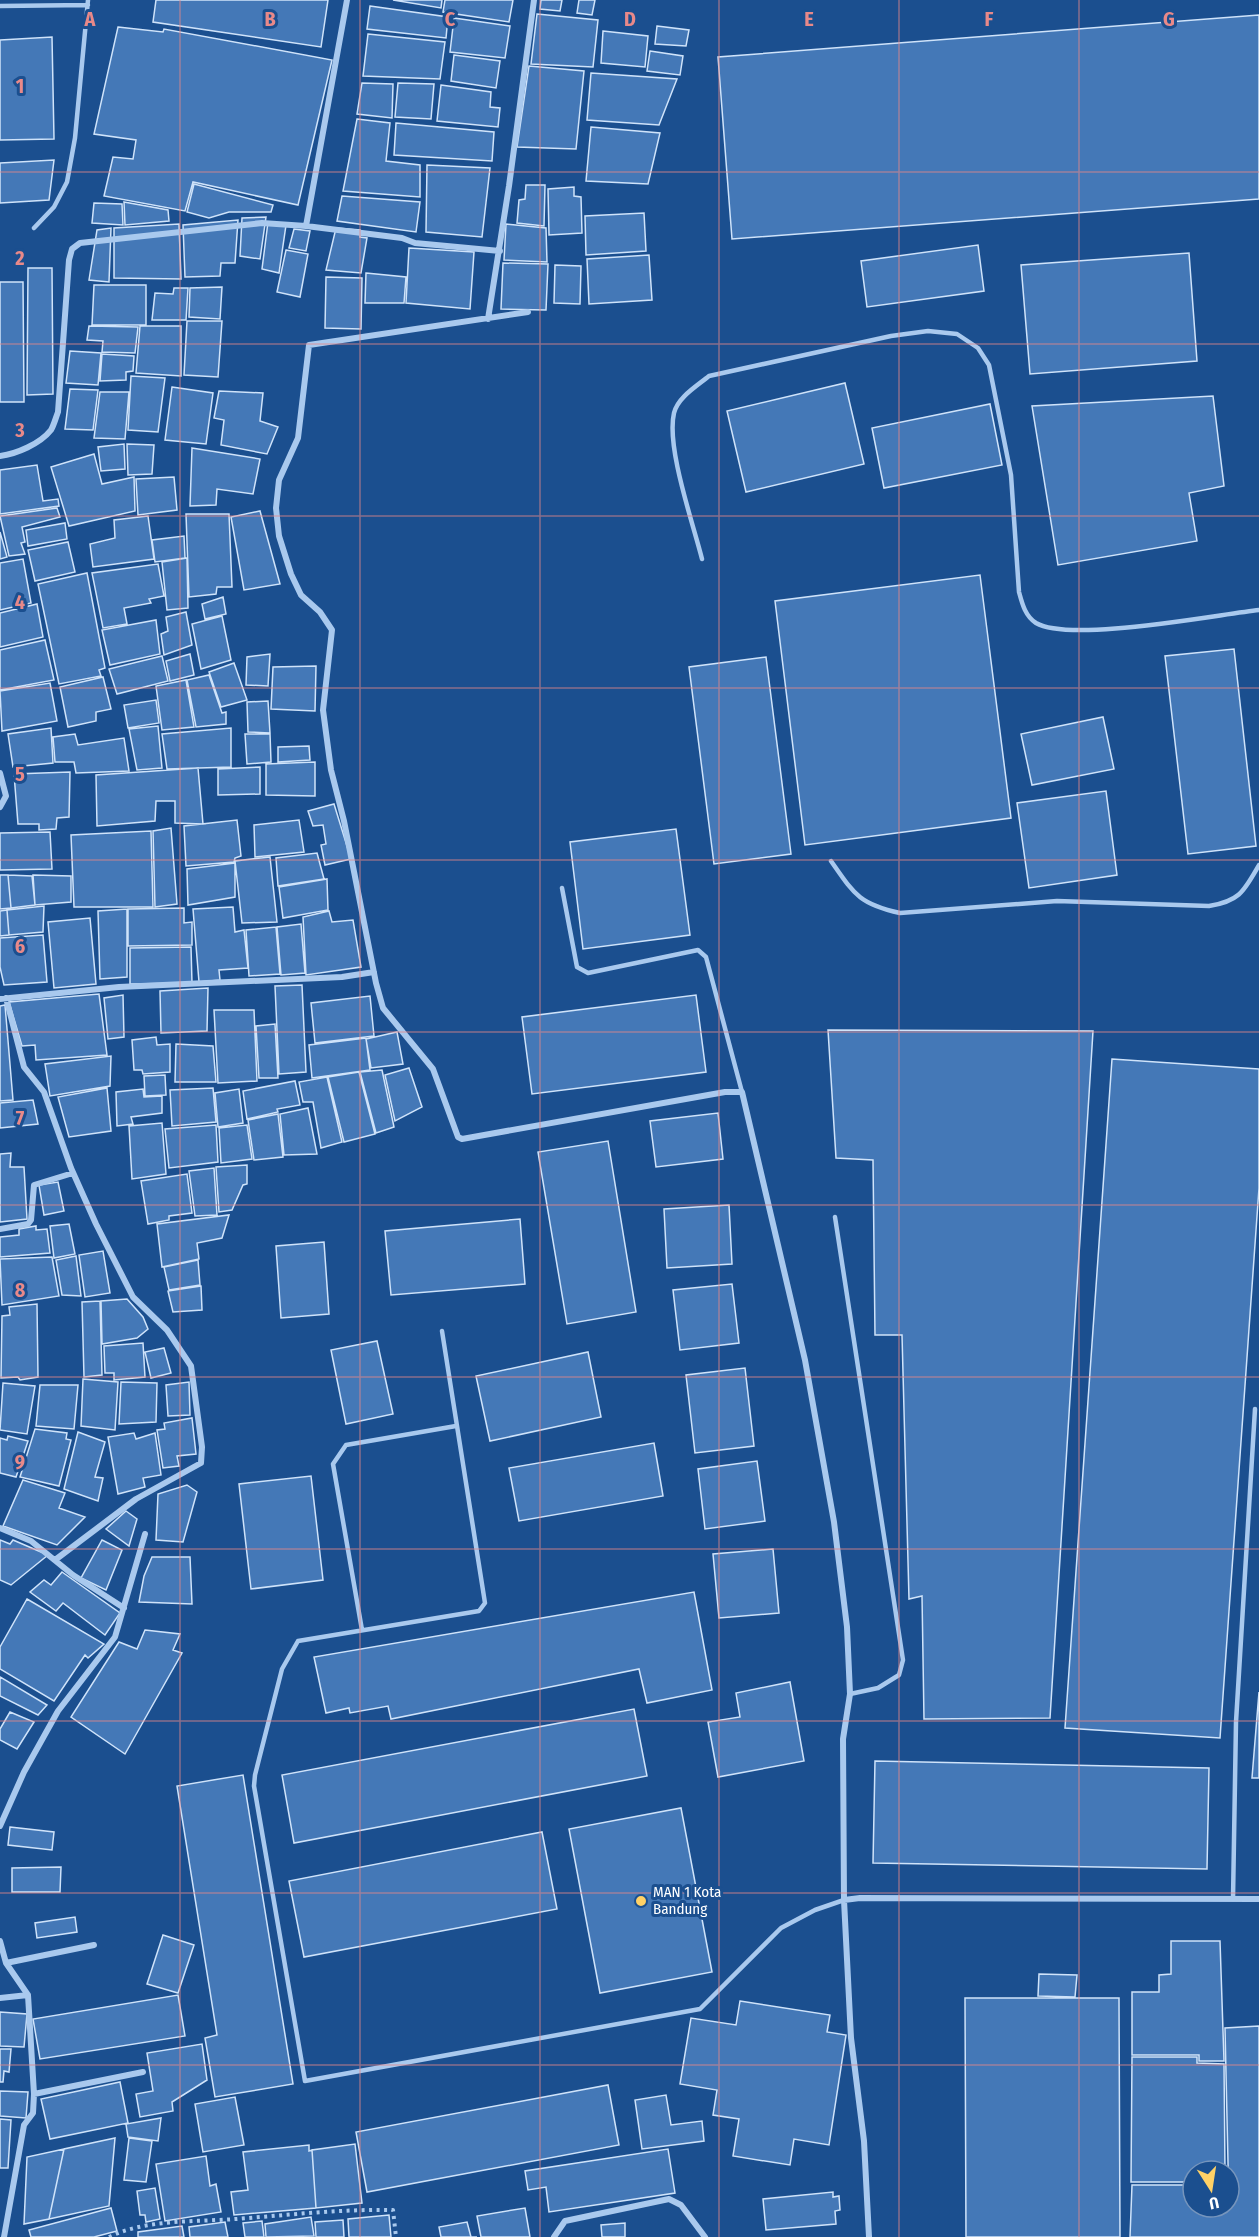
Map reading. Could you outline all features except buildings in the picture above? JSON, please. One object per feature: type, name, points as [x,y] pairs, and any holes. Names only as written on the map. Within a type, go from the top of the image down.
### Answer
[{"type":"street","points":[[306,226],[347,0]]},
{"type":"street","points":[[488,319],[500,251],[534,0]]},
{"type":"street","points":[[0,456],[12,454],[40,439],[52,429],[58,412],[69,260],[72,249],[80,243],[262,223],[306,226],[402,238],[415,243],[500,251]]},
{"type":"street","points":[[528,312],[309,345],[298,438],[279,480],[276,508],[278,528],[291,574],[301,595],[320,612],[332,630],[323,710],[331,770],[344,821],[383,1008],[433,1069],[456,1134],[462,1139],[725,1092],[742,1092],[805,1360],[834,1522],[847,1627],[850,1694],[843,1739],[844,1900],[851,2038],[864,2141],[869,2237]]},
{"type":"street","points":[[0,773],[6,796],[0,807]]},
{"type":"street","points":[[55,1560],[136,1499],[201,1463],[203,1456],[190,1366],[167,1330],[133,1297],[73,1173],[44,1092],[24,1067],[3,999],[119,987],[342,977],[374,972]]},
{"type":"street","points":[[0,1229],[28,1224],[31,1220],[34,1185],[73,1173]]},
{"type":"street","points":[[0,1528],[31,1541],[73,1575],[124,1608]]},
{"type":"street","points":[[0,1826],[24,1772],[58,1710],[115,1637],[145,1534]]},
{"type":"street","points":[[844,1900],[860,1898],[1259,1899]]},
{"type":"street","points":[[0,1941],[6,1963],[28,1995],[34,2094],[33,2113],[24,2125],[4,2237]]},
{"type":"street","points":[[6,1963],[94,1945]]},
{"type":"street","points":[[0,1998],[28,1995]]},
{"type":"street","points":[[34,2094],[143,2072]]},
{"type":"street","points":[[554,2237],[565,2221],[669,2199],[681,2205],[705,2237]]},
{"type":"lane","points":[[0,6],[88,2],[76,128],[67,182],[54,207],[34,228]]},
{"type":"lane","points":[[702,560],[672,438],[674,411],[687,394],[709,376],[891,336],[938,332],[957,334],[978,348],[988,365],[1011,475],[1019,592],[1024,610],[1035,622],[1058,631],[1100,630],[1259,610]]},
{"type":"lane","points":[[831,861],[855,895],[877,908],[900,914],[1057,901],[1209,906],[1229,903],[1244,892],[1259,865]]},
{"type":"lane","points":[[562,888],[577,967],[588,973],[698,950],[705,957],[742,1092]]},
{"type":"lane","points":[[835,1217],[903,1660],[899,1676],[878,1688],[850,1694]]},
{"type":"lane","points":[[442,1331],[485,1603],[479,1611],[298,1641],[282,1669],[255,1775],[255,1793],[305,2081],[700,2009],[781,1928],[815,1910],[844,1900]]},
{"type":"lane","points":[[1233,1899],[1236,1722],[1255,1409]]},
{"type":"lane","points":[[362,1630],[333,1464],[338,1453],[346,1445],[456,1426]]},
{"type":"path","points":[[109,2237],[124,2230],[173,2223],[358,2209],[393,2210],[396,2237]]},
{"type":"place","name":"MAN 1 Kota Bandung","points":[[641,1901]]}]
